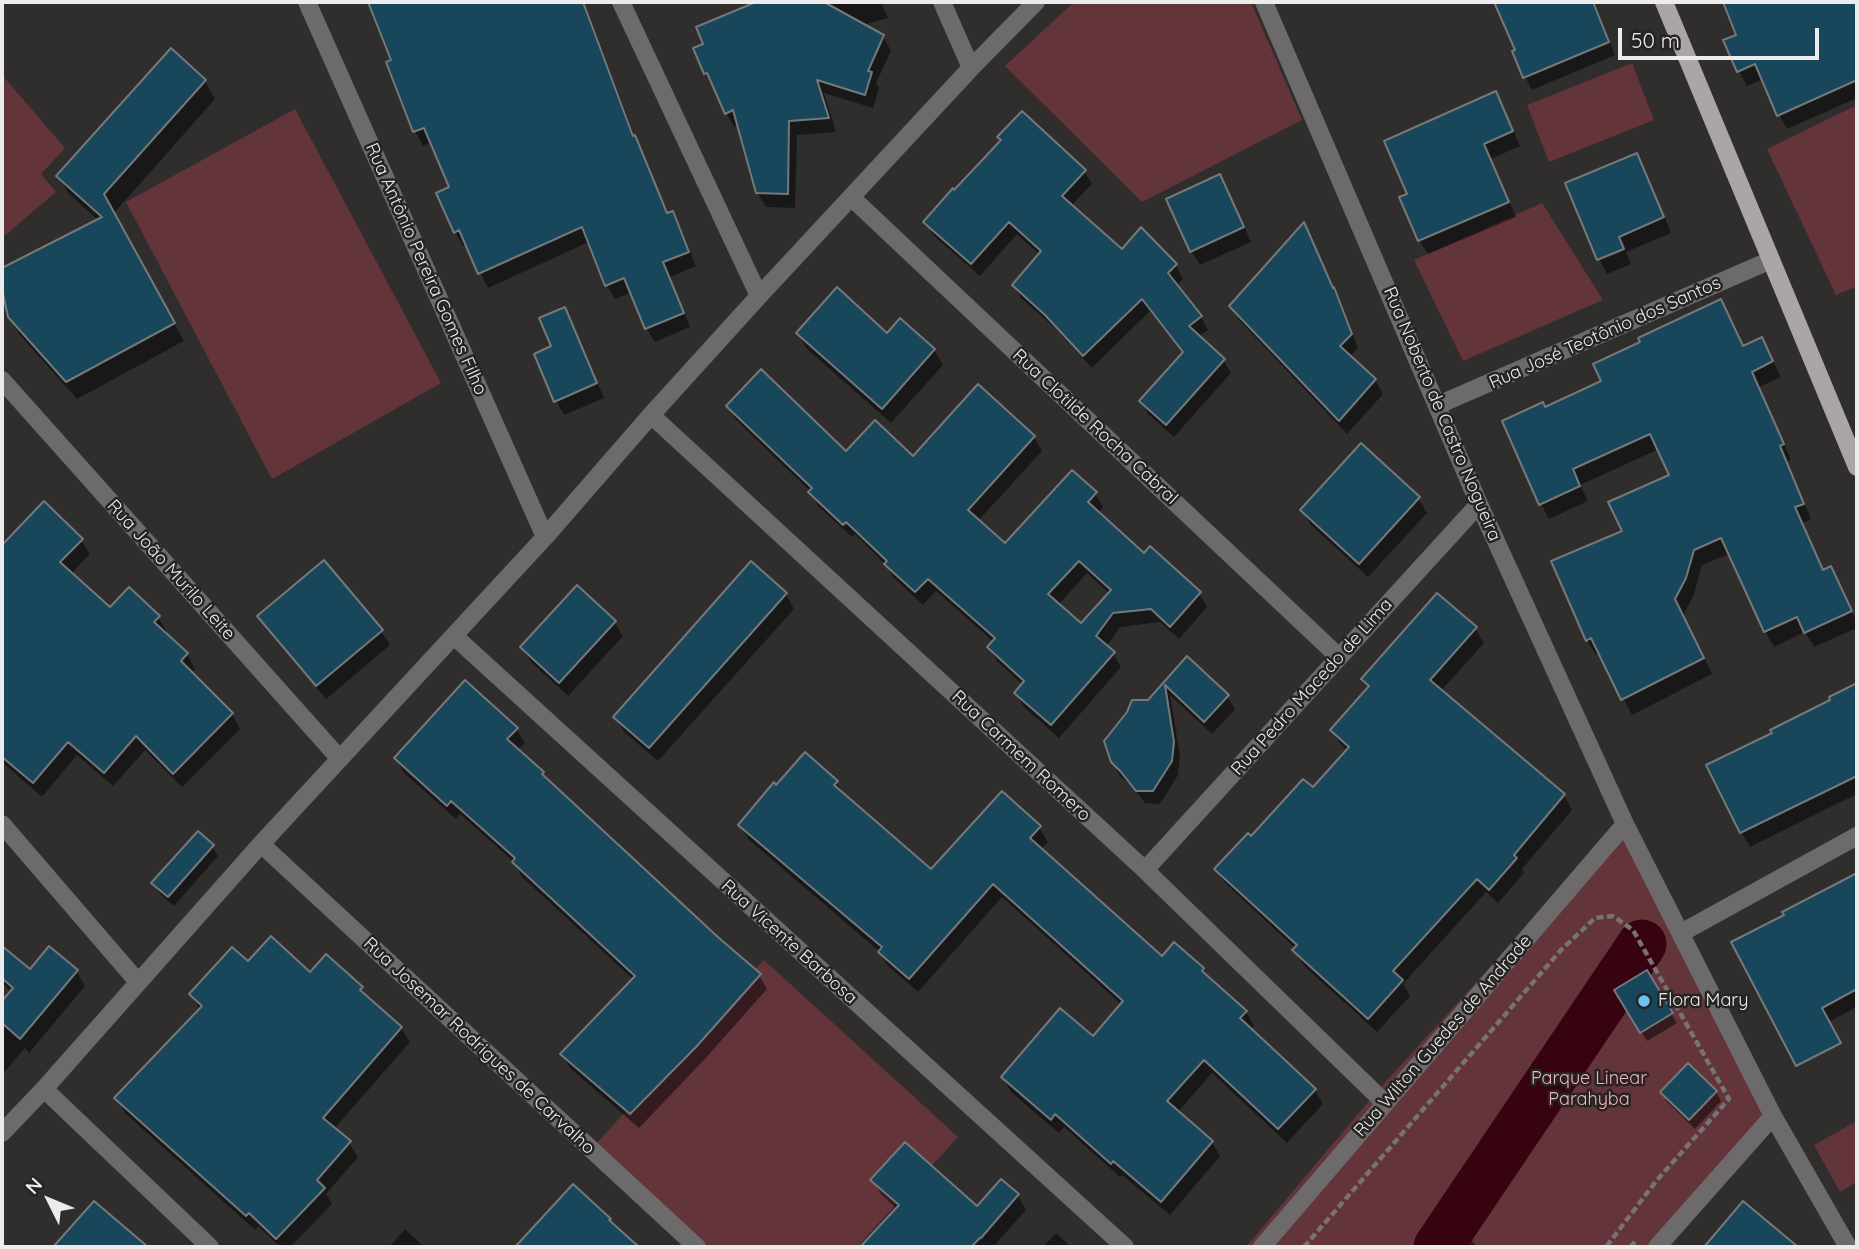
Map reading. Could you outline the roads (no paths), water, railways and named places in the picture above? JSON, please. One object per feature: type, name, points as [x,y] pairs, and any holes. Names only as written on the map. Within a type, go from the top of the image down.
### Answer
[{"type":"main road","points":[[1664,2],[1857,467]]},
{"type":"street","name":"Rua Antônio Pereira Gomes Filho","points":[[307,2],[545,537]]},
{"type":"street","points":[[621,2],[759,296]]},
{"type":"street","points":[[942,2],[971,68]]},
{"type":"street","points":[[2,1133],[261,844],[545,537],[759,296],[1036,2]]},
{"type":"street","name":"Rua Noberto de Castro Nogueira","points":[[1264,2],[1479,504],[1625,824],[1773,1116],[1848,1247]]},
{"type":"street","name":"Rua Clotilde Rocha Cabral","points":[[852,198],[1339,657]]},
{"type":"street","name":"Rua José Teotônio dos Santos","points":[[1438,405],[1771,260]]},
{"type":"street","name":"Rua João Murilo Leite","points":[[2,380],[340,759]]},
{"type":"street","name":"Rua Carmem Romero","points":[[651,415],[1145,870],[1385,1103]]},
{"type":"street","name":"Rua Pedro Macedo de Lima","points":[[1145,870],[1479,504]]},
{"type":"street","name":"Rua Vicente Barbosa","points":[[454,636],[1125,1247]]},
{"type":"street","points":[[2,824],[138,982]]},
{"type":"street","name":"Rua Wilton Guedes de Andrade","points":[[1262,1247],[1625,824]]},
{"type":"street","points":[[1681,933],[1857,835]]},
{"type":"street","name":"Rua Josemar Rodrigues de Carvalho","points":[[261,844],[697,1247]]},
{"type":"street","points":[[44,1089],[210,1247]]},
{"type":"street","points":[[1657,1247],[1773,1116]]},
{"type":"waterway","points":[[1438,1247],[1642,944]]},
{"type":"place","name":"Flora Mary","points":[[1644,1001]]},
{"type":"park label","name":"Parque Linear Parahyba","points":[[1589,1089]]}]
